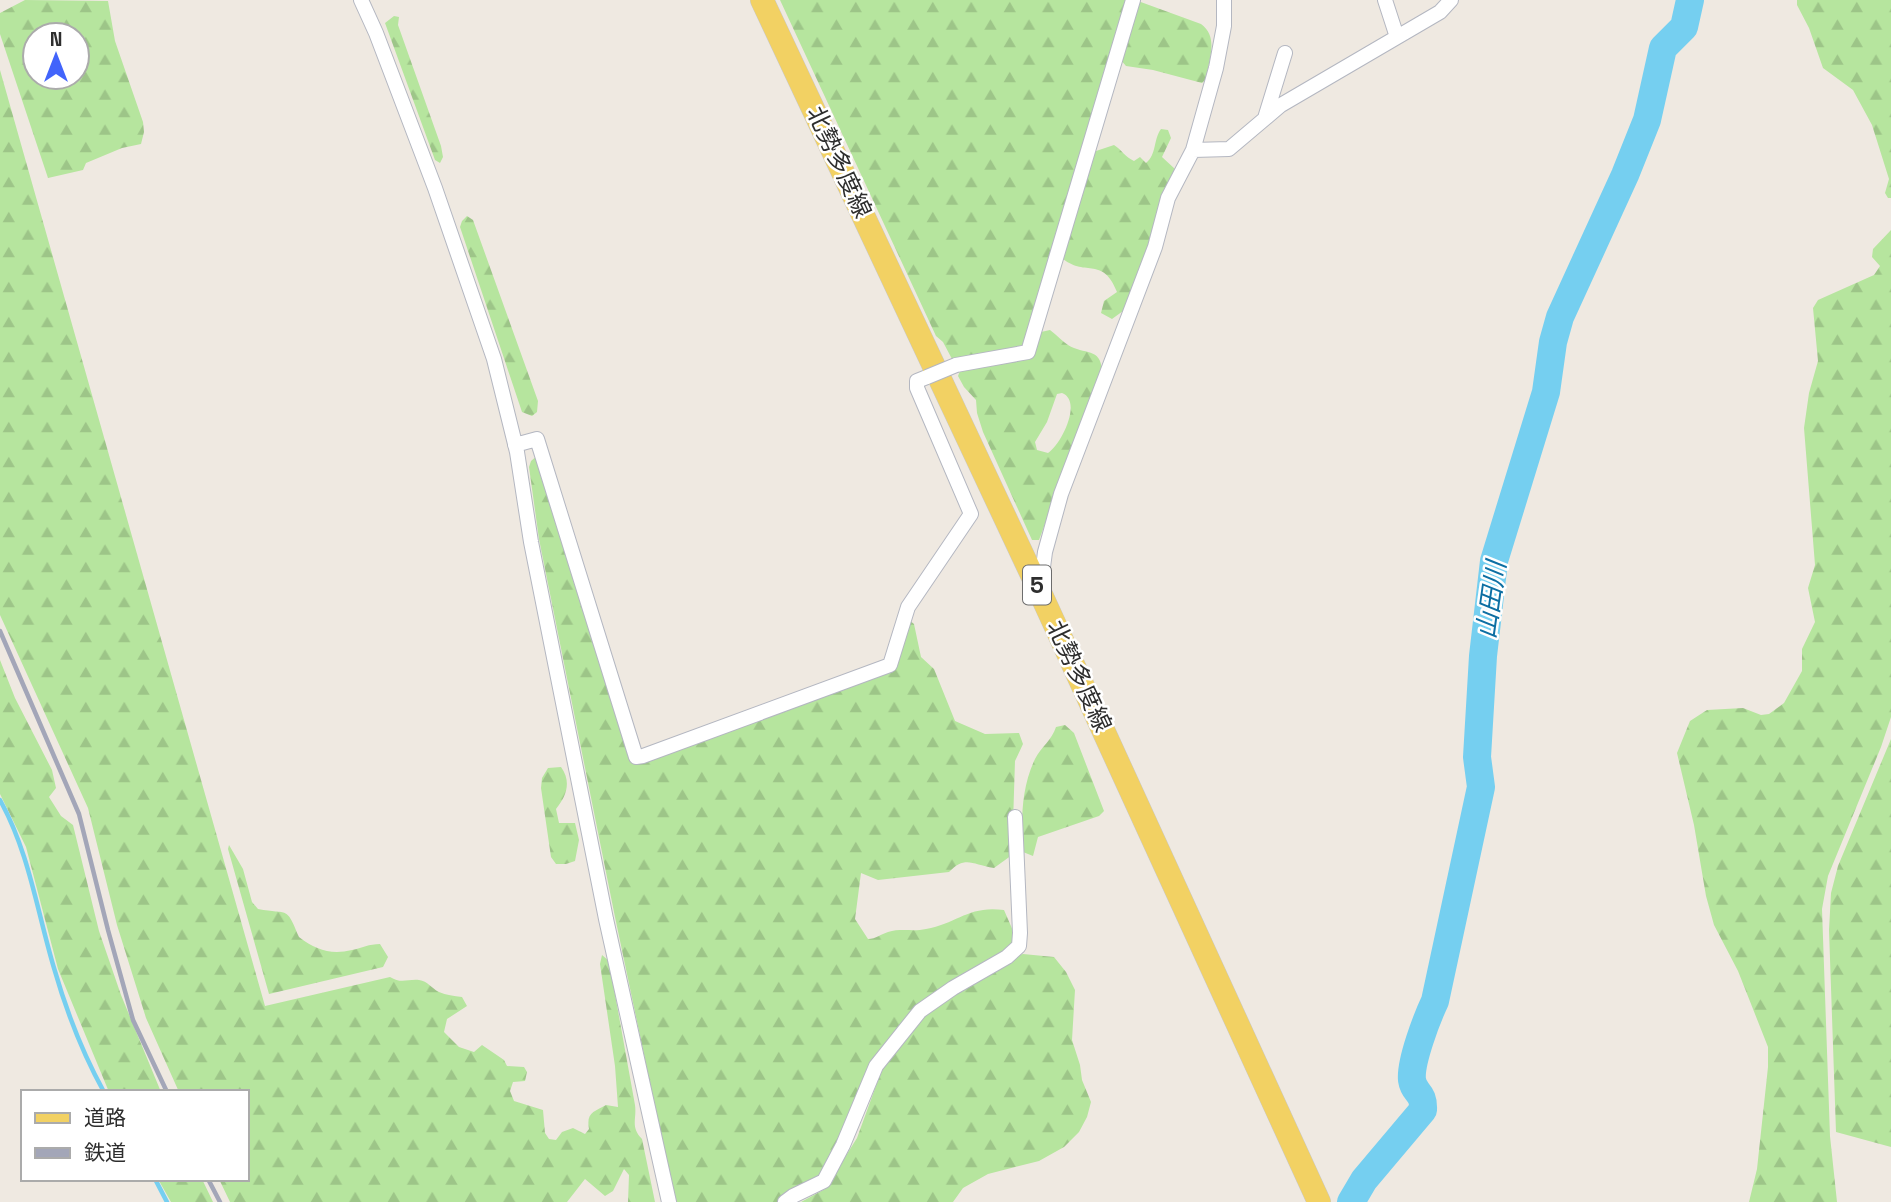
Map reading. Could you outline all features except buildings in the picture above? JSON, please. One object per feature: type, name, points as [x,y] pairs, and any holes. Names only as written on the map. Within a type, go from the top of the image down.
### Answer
[{"type":"main road","name":"北勢多度線","points":[[762,0],[1040,590],[1314,1192]]},
{"type":"street","points":[[361,0],[435,188],[494,359],[515,445],[531,542],[606,919],[669,1202]]},
{"type":"street","points":[[515,445],[537,439],[636,757],[890,665],[908,607],[971,514],[917,388],[917,381],[956,365],[1028,352],[1133,0]]},
{"type":"street","points":[[1040,590],[1045,552],[1061,494],[1155,247],[1168,198],[1193,150],[1216,68],[1224,26],[1224,0]]},
{"type":"street","points":[[1385,0],[1397,37]]},
{"type":"street","points":[[1193,150],[1229,149],[1281,105],[1440,12],[1451,0]]},
{"type":"street","points":[[1265,118],[1285,53]]},
{"type":"street","points":[[785,1202],[824,1181],[843,1145],[876,1066],[920,1010],[1007,957],[1019,946],[1015,817]]},
{"type":"green space","points":[[25,0],[108,1],[115,41],[143,122],[141,144],[122,148],[86,163],[83,170],[48,178],[0,34],[0,13]]},
{"type":"green space","points":[[780,0],[1128,0],[1025,345],[952,359],[943,342],[936,336]]},
{"type":"green space","points":[[1797,0],[1891,0],[1891,198],[1885,193],[1889,179],[1872,125],[1853,90],[1823,68]]},
{"type":"green space","points":[[1138,1],[1201,24],[1207,29],[1211,49],[1206,79],[1202,83],[1126,66],[1120,59]]},
{"type":"green space","points":[[394,16],[399,17],[398,25],[441,146],[443,157],[440,163],[435,160],[385,23]]},
{"type":"green space","points":[[0,70],[265,1006],[390,977],[401,981],[422,981],[439,992],[462,997],[467,1006],[447,1019],[444,1032],[459,1047],[474,1052],[482,1045],[504,1060],[507,1066],[524,1067],[527,1072],[525,1081],[513,1082],[510,1091],[514,1101],[543,1110],[545,1133],[549,1139],[556,1140],[562,1132],[573,1128],[585,1134],[589,1129],[592,1113],[606,1105],[618,1107],[615,1066],[600,964],[602,955],[609,961],[635,1105],[635,1127],[642,1139],[655,1202],[628,1202],[629,1175],[624,1169],[613,1191],[605,1196],[585,1179],[567,1202],[230,1202],[220,1181],[248,1181],[248,1090],[178,1090],[146,1018],[117,925],[88,808],[0,615]]},
{"type":"green space","points":[[1161,129],[1168,130],[1171,138],[1162,157],[1175,169],[1162,194],[1150,243],[1123,311],[1112,319],[1101,313],[1104,301],[1117,292],[1112,281],[1100,270],[1079,267],[1063,259],[1093,152],[1114,145],[1134,161],[1140,157],[1146,163],[1152,155]]},
{"type":"green space","points":[[467,216],[473,220],[538,401],[537,412],[532,416],[522,412],[460,227]]},
{"type":"green space","points":[[1891,230],[1891,717],[1828,876],[1822,909],[1830,1136],[1837,1202],[1749,1202],[1757,1169],[1768,1047],[1738,971],[1714,925],[1677,753],[1690,721],[1707,710],[1743,708],[1761,715],[1769,714],[1784,703],[1802,671],[1802,649],[1815,622],[1808,588],[1815,565],[1804,428],[1809,393],[1818,361],[1813,308],[1818,300],[1874,275],[1880,266],[1872,257],[1873,249]]},
{"type":"green space","points":[[1050,330],[1068,345],[1095,355],[1099,358],[1102,371],[1039,540],[1032,540],[983,432],[976,400],[958,376],[961,368],[1020,359],[1041,332]],"holes":[[[1062,393],[1068,398],[1070,413],[1064,433],[1048,453],[1037,450],[1035,442],[1047,422],[1057,394]]]},
{"type":"green space","points":[[538,455],[634,761],[893,667],[909,620],[914,624],[921,657],[934,669],[955,721],[985,734],[1019,733],[1023,744],[1015,761],[1012,855],[994,868],[965,862],[949,872],[878,880],[861,873],[855,919],[868,939],[893,931],[921,930],[937,926],[972,912],[1004,910],[1014,933],[1011,948],[903,1023],[817,1180],[777,1202],[675,1202],[539,539],[529,467]]},
{"type":"green space","points":[[0,660],[15,698],[52,770],[56,788],[49,797],[61,816],[73,825],[99,931],[121,995],[160,1090],[108,1090],[58,969],[26,847],[0,794]]},
{"type":"green space","points":[[1065,725],[1074,733],[1104,811],[1099,816],[1038,837],[1033,856],[1023,852],[1022,817],[1027,781],[1035,759],[1056,727]]},
{"type":"green space","points":[[1891,739],[1891,1147],[1836,1132],[1829,930],[1831,893],[1838,866]]},
{"type":"green space","points":[[561,767],[567,784],[563,799],[556,809],[559,823],[575,823],[579,840],[575,861],[556,864],[551,857],[541,788],[542,778],[548,768]]},
{"type":"green space","points":[[229,845],[243,869],[252,902],[258,909],[285,913],[299,937],[324,950],[337,952],[380,944],[388,957],[383,967],[269,994]]},
{"type":"green space","points":[[1023,954],[1054,957],[1075,990],[1072,1040],[1082,1080],[1091,1102],[1079,1132],[1064,1147],[1039,1161],[988,1174],[963,1188],[953,1202],[801,1202],[825,1189],[857,1138],[885,1061],[925,1015],[1013,957]]},
{"type":"green space","points":[[159,1181],[203,1181],[213,1202],[171,1202]]},
{"type":"waterway","name":"山田川","points":[[1351,1202],[1364,1180],[1423,1110],[1422,1099],[1412,1080],[1412,1072],[1416,1052],[1435,1001],[1481,787],[1477,757],[1483,656],[1494,561],[1546,392],[1553,342],[1560,317],[1647,120],[1663,48],[1684,27],[1690,0]]},
{"type":"waterway","points":[[0,800],[25,861],[70,1016],[103,1090]]},
{"type":"waterway","points":[[156,1181],[167,1202]]},
{"type":"railway","points":[[0,631],[79,814],[133,1020],[166,1090]]},
{"type":"railway","points":[[209,1181],[220,1202]]}]
